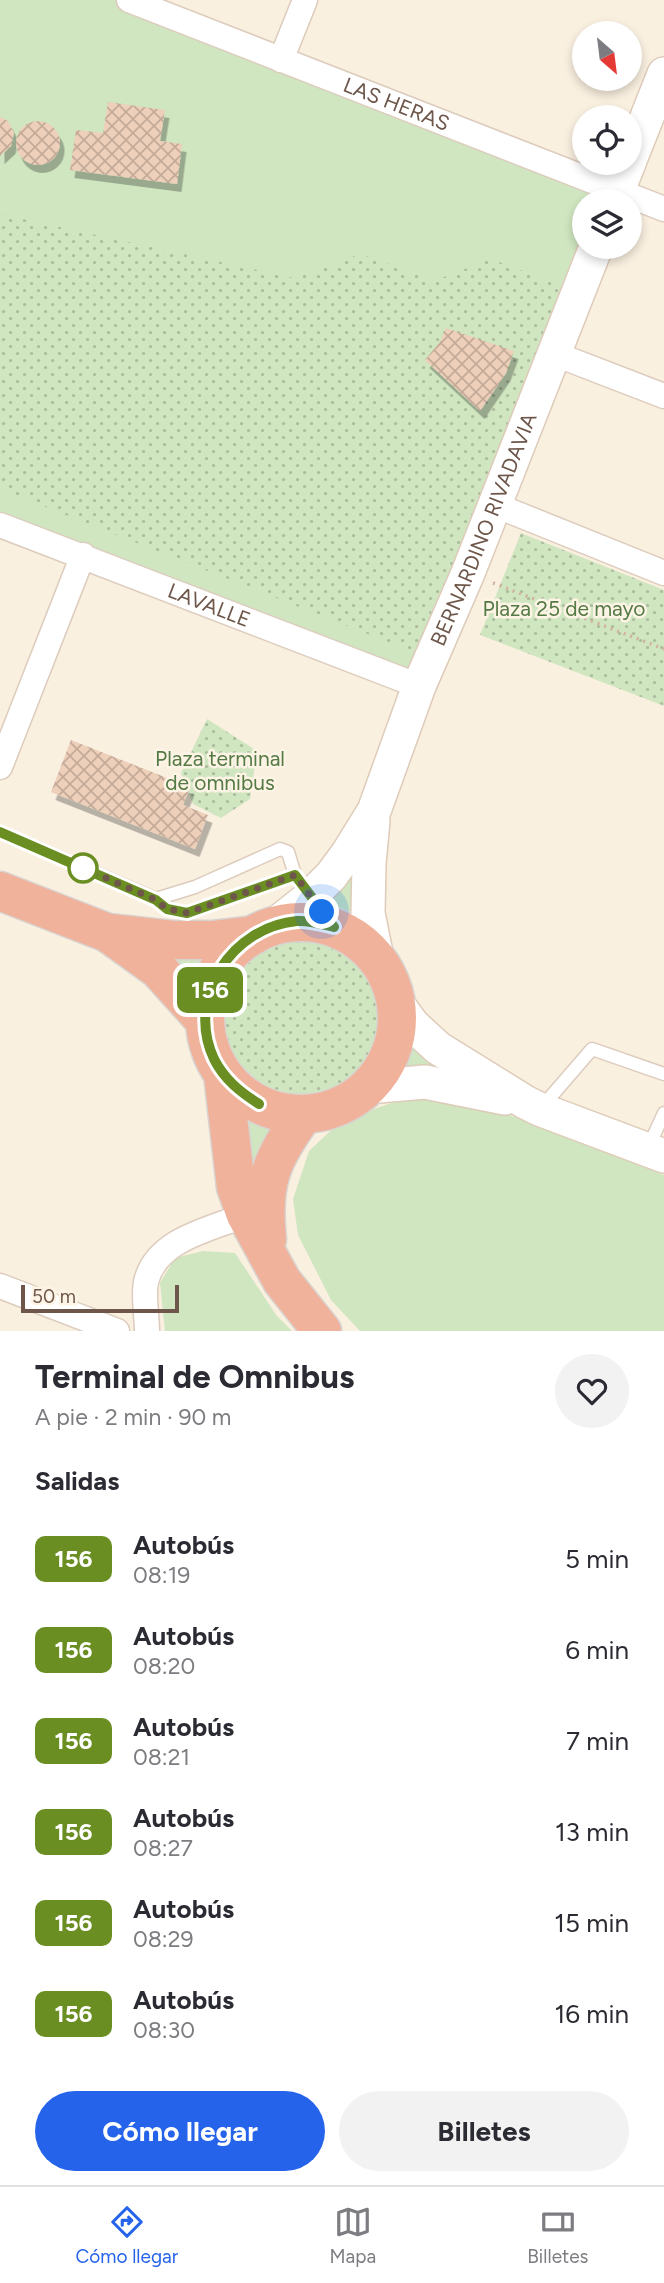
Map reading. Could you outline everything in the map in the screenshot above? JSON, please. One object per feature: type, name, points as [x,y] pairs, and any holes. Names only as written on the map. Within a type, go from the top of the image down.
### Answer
[{"type":"highway","points":[[0,891],[108,933],[158,969],[205,1021]]},
{"type":"highway","points":[[108,933],[173,940],[212,940],[299,921],[334,927],[365,945],[386,972],[396,1002],[397,1026],[393,1049],[382,1069],[367,1087],[349,1101],[327,1110],[304,1114],[281,1112],[259,1104],[239,1091],[223,1074],[211,1049],[205,1021],[207,1000],[218,971],[237,947],[264,930]]},
{"type":"highway","points":[[223,1074],[236,1187],[247,1215],[282,1281],[321,1331]]},
{"type":"highway","points":[[268,1255],[264,1215],[265,1186],[286,1137],[304,1114]]},
{"type":"main road","points":[[623,179],[664,74]]},
{"type":"main road","name":"BERNARDINO RIVADAVIA","points":[[264,930],[302,886],[331,876],[374,811],[419,685],[468,573],[591,259]]},
{"type":"main road","name":"BERNARDINO RIVADAVIA","points":[[374,811],[368,913],[377,958]]},
{"type":"main road","points":[[396,1002],[413,1025],[438,1048],[532,1105]]},
{"type":"main road","points":[[367,1087],[425,1082],[532,1105],[655,1153]]},
{"type":"street","name":"LAS HERAS","points":[[129,0],[281,60],[623,179],[664,209]]},
{"type":"street","points":[[281,60],[305,0]]},
{"type":"street","points":[[555,354],[664,397]]},
{"type":"street","points":[[495,505],[664,573]]},
{"type":"street","name":"LAVALLE","points":[[0,525],[419,685]]},
{"type":"street","points":[[0,767],[83,555]]},
{"type":"street","points":[[147,1331],[145,1284],[152,1264],[172,1244],[247,1215]]},
{"type":"street","points":[[0,1286],[117,1331]]},
{"type":"lane","points":[[0,832],[156,900],[167,909],[187,913],[302,886]]},
{"type":"lane","points":[[156,900],[195,887],[280,849],[288,852],[302,886],[334,927]]},
{"type":"lane","points":[[532,1105],[592,1049],[664,1074]]},
{"type":"lane","points":[[655,1153],[664,1113]]},
{"type":"path","points":[[468,573],[664,649]]},
{"type":"green space","points":[[0,0],[131,0],[585,189],[572,189],[572,259],[579,259],[419,686],[0,528]]},
{"type":"green space","points":[[0,214],[294,278],[360,254],[436,280],[491,259],[568,288],[416,653],[0,489]]},
{"type":"green space","name":"Plaza 25 de mayo","points":[[521,533],[664,590],[664,706],[480,635]]},
{"type":"green space","name":"Plaza terminal de omnibus","points":[[207,719],[257,751],[250,799],[221,818],[193,804],[181,773]]},
{"type":"green space","points":[[358,860],[358,915],[320,900]]},
{"type":"green space","points":[[302,936],[318,937],[332,942],[358,959],[375,985],[380,999],[380,1031],[375,1045],[358,1071],[332,1088],[318,1093],[302,1094],[286,1093],[272,1088],[246,1071],[229,1045],[224,1031],[223,1015],[224,999],[229,985],[246,959],[272,942],[286,937]]},
{"type":"green space","points":[[212,948],[198,971],[194,985],[168,957]]},
{"type":"green space","points":[[404,1036],[473,1081],[387,1079]]},
{"type":"green space","points":[[406,1098],[453,1101],[502,1112],[664,1175],[664,1331],[360,1331],[331,1300],[298,1235],[293,1199],[309,1151],[342,1120]]},
{"type":"green space","points":[[245,1112],[278,1122],[253,1175]]},
{"type":"green space","points":[[203,1251],[235,1253],[277,1316],[292,1331],[165,1331],[160,1283],[175,1258]]},
{"type":"building","points":[[108,102],[165,110],[160,141],[182,144],[177,184],[70,170],[76,130],[103,133]]},
{"type":"building","points":[[0,117],[8,121],[14,133],[11,146],[0,156]]},
{"type":"building","points":[[38,121],[47,122],[54,127],[59,134],[59,152],[54,159],[47,164],[38,165],[29,164],[22,159],[17,152],[16,143],[17,134],[22,127],[29,122]]},
{"type":"building","points":[[446,328],[514,351],[506,373],[480,411],[425,360],[440,342]]},
{"type":"building","points":[[71,740],[190,787],[183,805],[208,815],[195,849],[51,792]]},
{"type":"bus line","name":"156","points":[[0,832],[156,900],[167,909],[187,913],[295,875],[334,927],[299,921],[275,925],[254,934],[223,962],[213,980],[207,1000],[205,1021],[214,1058],[223,1074],[239,1091],[259,1104]]},
{"type":"route","points":[[83,868],[156,900],[167,909],[187,913],[295,875],[322,912]]}]
